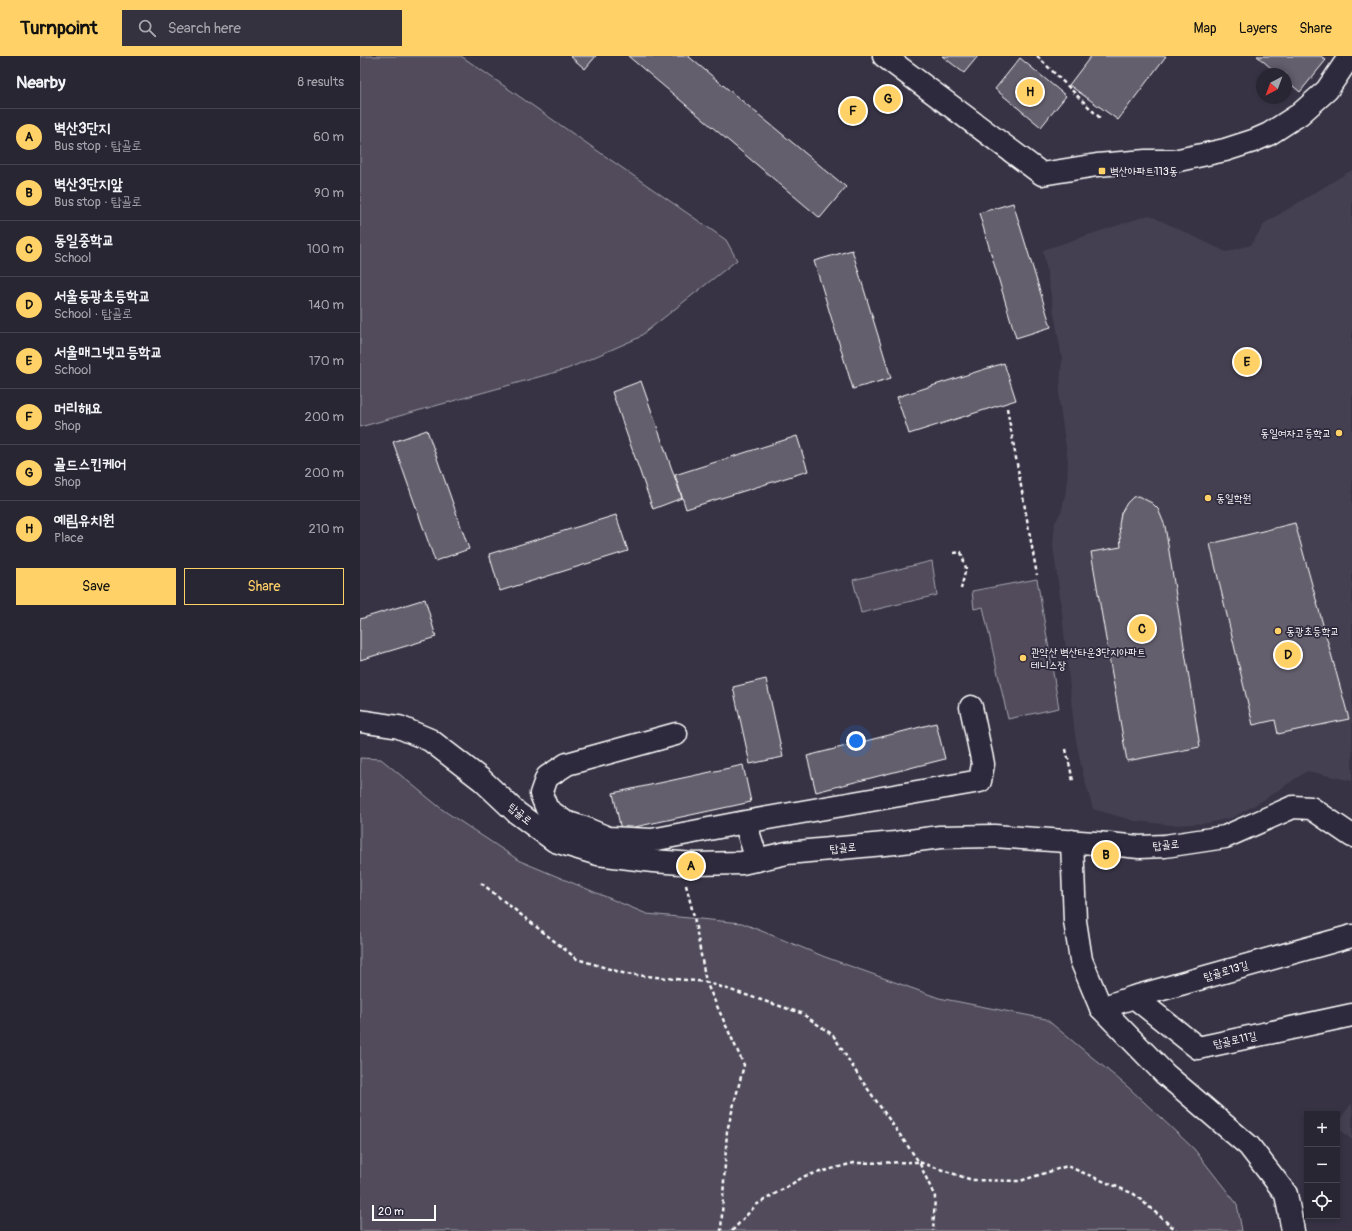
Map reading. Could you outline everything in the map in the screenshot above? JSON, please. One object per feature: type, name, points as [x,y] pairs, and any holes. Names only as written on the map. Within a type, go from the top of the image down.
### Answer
[{"type":"street","points":[[884,56],[1042,174],[1097,165],[1146,161],[1174,161],[1225,150],[1253,141],[1269,134],[1300,114],[1327,90],[1350,56]]},
{"type":"street","points":[[676,734],[567,764],[547,777],[541,794],[547,809],[565,822],[608,838],[652,840],[745,822],[980,781],[983,764],[971,707]]},
{"type":"street","name":"탑골로","points":[[360,721],[399,727],[430,740],[482,780],[517,813],[555,842],[598,854],[653,861],[695,864],[742,863],[787,853],[895,843],[940,837],[994,836],[1139,847],[1165,846],[1225,838],[1293,807],[1311,808],[1352,836]]},
{"type":"street","points":[[745,822],[757,860]]},
{"type":"street","points":[[1072,842],[1075,921],[1081,960],[1101,1008],[1165,1074],[1249,1146],[1286,1194],[1293,1231]]},
{"type":"street","name":"탑골로13길","points":[[1101,1008],[1134,997],[1352,936]]},
{"type":"street","name":"탑골로11길","points":[[1134,997],[1198,1048],[1352,1015]]},
{"type":"path","points":[[1038,56],[1101,119]]},
{"type":"path","points":[[1007,408],[1037,575]]},
{"type":"path","points":[[954,553],[960,552],[966,568],[960,588]]},
{"type":"path","points":[[1066,749],[1073,781]]},
{"type":"path","points":[[685,882],[694,917],[706,982],[744,1065],[727,1131],[721,1231]]},
{"type":"path","points":[[481,883],[578,959],[626,974],[706,982],[801,1013],[833,1035],[858,1075],[919,1162],[935,1197],[933,1231]]},
{"type":"path","points":[[732,1231],[756,1205],[805,1176],[854,1164],[919,1162],[972,1180],[1020,1181],[1067,1166],[1134,1194],[1177,1231]]},
{"type":"shaded area","points":[[360,56],[461,56],[726,240],[737,260],[638,338],[567,369],[360,427]]},
{"type":"shaded area","name":"동일학원","points":[[1352,170],[1352,781],[1307,771],[1265,799],[1234,817],[1208,823],[1173,825],[1135,821],[1093,809],[1083,774],[1075,735],[1061,604],[1053,546],[1055,523],[1062,510],[1067,485],[1068,461],[1059,401],[1062,358],[1043,250],[1149,215],[1226,252],[1251,245],[1265,223]]},
{"type":"shaded area","points":[[932,561],[937,595],[861,613],[853,580]]},
{"type":"shaded area","name":"관악산 벽산타운3단지아파트 테니스장","points":[[1037,579],[1059,708],[1008,719],[983,607],[974,609],[972,591]]},
{"type":"shaded area","points":[[360,758],[381,759],[443,810],[520,861],[647,914],[742,923],[825,957],[939,998],[1046,1019],[1128,1087],[1194,1149],[1237,1204],[1242,1231],[360,1231]]},
{"type":"shaded area","points":[[1352,1103],[1352,1140],[1340,1130],[1340,1119]]},
{"type":"building","points":[[570,56],[596,56],[585,69]]},
{"type":"building","points":[[628,56],[688,56],[846,187],[820,218]]},
{"type":"building","points":[[942,56],[978,56],[964,73]]},
{"type":"building","points":[[1091,56],[1166,56],[1118,120],[1069,85]]},
{"type":"building","points":[[1257,56],[1321,56],[1326,60],[1300,92],[1292,85],[1292,68],[1271,68]]},
{"type":"building","points":[[1020,58],[1066,96],[1041,127],[995,89]]},
{"type":"building","points":[[1013,203],[1051,327],[1016,338],[979,213]]},
{"type":"building","points":[[852,250],[891,378],[853,389],[814,261]]},
{"type":"building","points":[[1004,363],[1016,400],[909,434],[897,397]]},
{"type":"building","points":[[641,381],[682,498],[653,509],[612,392]]},
{"type":"building","points":[[427,430],[469,549],[435,561],[393,442]]},
{"type":"building","points":[[797,436],[808,471],[686,509],[675,475]]},
{"type":"building","points":[[1138,496],[1152,503],[1158,509],[1165,526],[1200,747],[1127,761],[1091,552],[1121,547],[1119,525],[1121,513],[1133,497]]},
{"type":"building","points":[[616,515],[628,551],[500,591],[489,554]]},
{"type":"building","name":"동광초등학교","points":[[1295,523],[1349,719],[1278,734],[1275,720],[1253,725],[1210,544]]},
{"type":"building","points":[[425,599],[436,637],[360,660],[360,619]]},
{"type":"building","points":[[766,679],[783,757],[750,764],[733,687]]},
{"type":"building","points":[[936,723],[945,759],[816,792],[807,756]]},
{"type":"building","points":[[743,765],[751,802],[621,830],[613,793]]},
{"type":"place","name":"예림유치원","points":[[1030,92]]},
{"type":"place","name":"골드스킨케어","points":[[888,99]]},
{"type":"place","name":"머리해요","points":[[853,111]]},
{"type":"place","name":"벽산아파트113동","points":[[1102,171]]},
{"type":"place","name":"서울매그넷고등학교","points":[[1247,362]]},
{"type":"place","name":"동일여자고등학교","points":[[1339,433]]},
{"type":"place","name":"동일학원","points":[[1208,498]]},
{"type":"place","name":"동일중학교","points":[[1142,629]]},
{"type":"place","name":"동광초등학교","points":[[1278,631]]},
{"type":"place","name":"서울동광초등학교","points":[[1288,655]]},
{"type":"place","name":"관악산 벽산타운3단지아파트 테니스장","points":[[1023,658]]},
{"type":"place","name":"벽산3단지앞","points":[[1106,855]]},
{"type":"place","name":"벽산3단지","points":[[691,866]]}]
